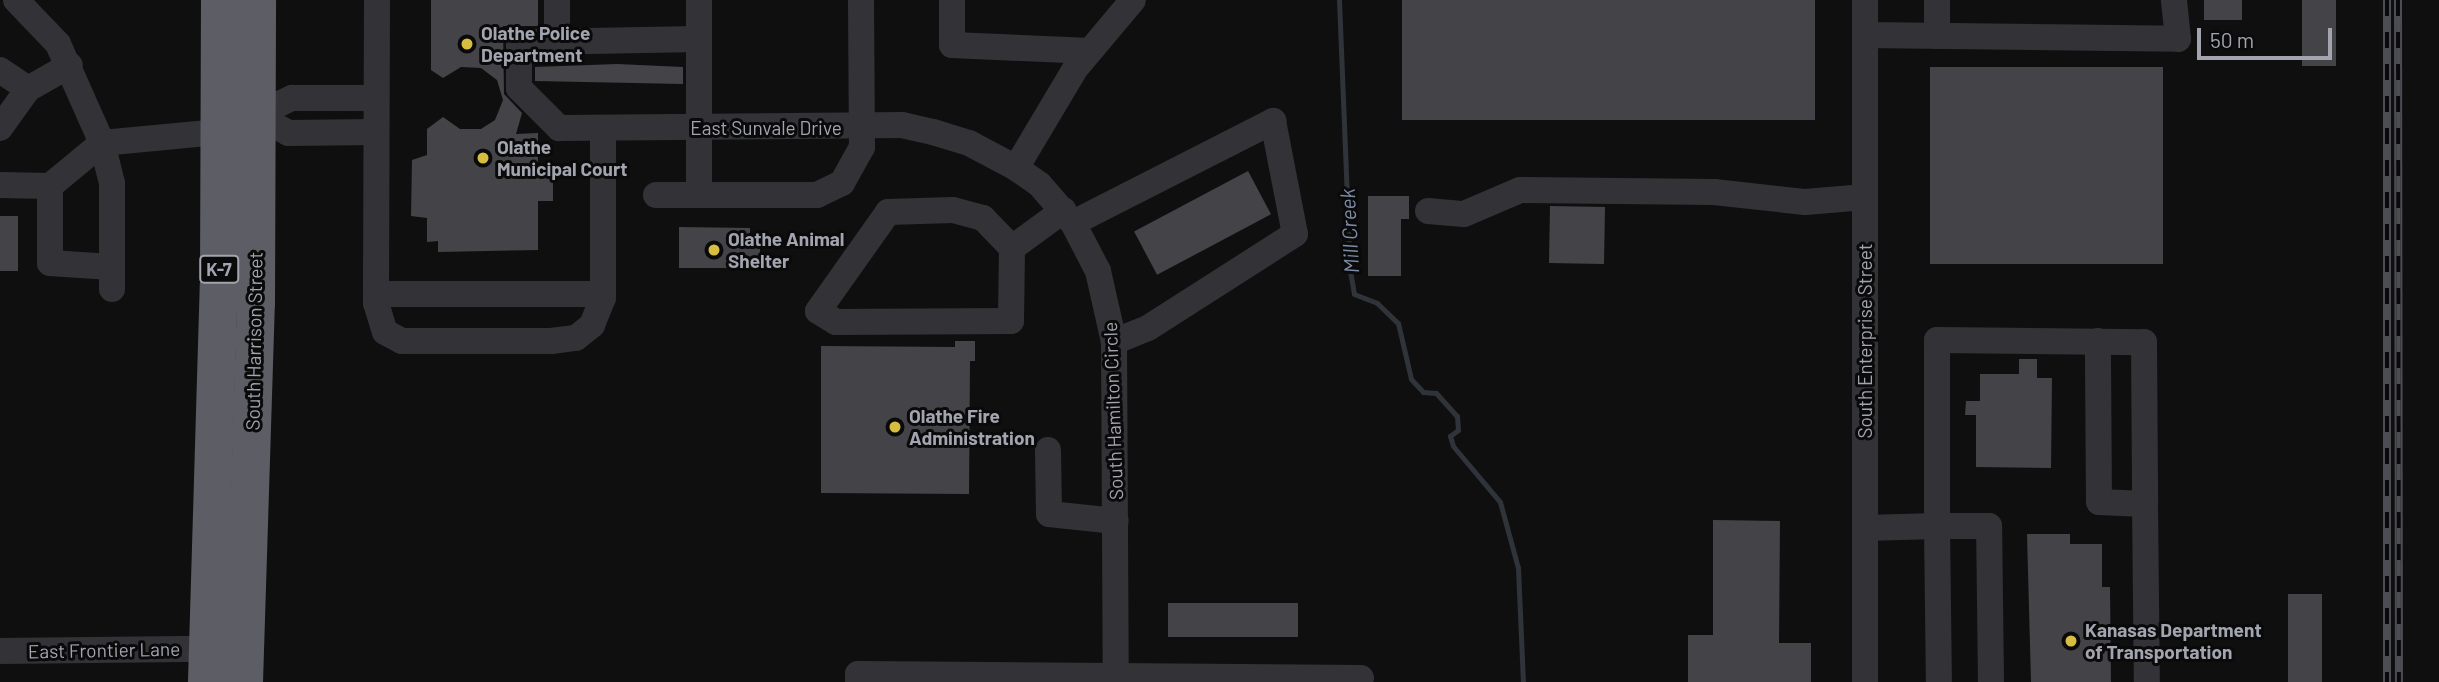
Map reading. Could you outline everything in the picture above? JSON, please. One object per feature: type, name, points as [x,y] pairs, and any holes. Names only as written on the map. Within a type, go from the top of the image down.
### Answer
[{"type":"highway","name":"South Harrison Street","points":[[207,665],[219,284],[220,0]]},
{"type":"highway","name":"South Harrison Street","points":[[244,682],[257,0]]},
{"type":"street","points":[[16,0],[48,30],[70,65],[102,143],[112,183],[112,278],[50,263],[50,186]]},
{"type":"street","points":[[377,0],[376,294],[377,316],[385,332],[402,341],[576,338],[592,325],[603,294],[603,129]]},
{"type":"street","points":[[557,0],[557,41],[699,39]]},
{"type":"street","points":[[699,0],[699,195]]},
{"type":"street","points":[[656,195],[817,195],[842,183],[862,147],[860,0]]},
{"type":"street","points":[[952,0],[952,45],[1090,51]]},
{"type":"street","points":[[1016,168],[1090,51],[1133,0]]},
{"type":"street","name":"South Enterprise Street","points":[[1864,682],[1866,0]]},
{"type":"street","points":[[1937,0],[1937,36]]},
{"type":"street","points":[[1865,35],[2178,38],[2174,0]]},
{"type":"street","name":"East Sunvale Drive","points":[[557,41],[519,41],[519,88],[559,128],[862,128]]},
{"type":"street","points":[[0,128],[29,89],[70,65]]},
{"type":"street","points":[[0,70],[29,89]]},
{"type":"street","points":[[0,186],[50,186],[102,143],[219,132],[292,98],[376,98]]},
{"type":"street","points":[[256,116],[288,133],[376,132]]},
{"type":"street","points":[[1012,248],[1069,216],[1273,121],[1295,234],[1148,328],[1114,342]]},
{"type":"street","name":"South Hamilton Circle","points":[[862,128],[902,125],[933,132],[969,143],[1016,168],[1069,216],[1098,271],[1114,342],[1116,679]]},
{"type":"street","points":[[1428,211],[1464,214],[1520,190],[1714,192],[1805,202],[1865,197]]},
{"type":"street","points":[[953,210],[983,218],[1012,248],[1011,321],[836,322],[818,311],[888,212],[953,210]]},
{"type":"street","points":[[376,294],[603,294]]},
{"type":"street","points":[[1939,682],[1937,340],[2144,342],[2147,682]]},
{"type":"street","points":[[2098,341],[2099,502],[2145,504]]},
{"type":"street","points":[[1048,450],[1049,514],[1116,521]]},
{"type":"street","points":[[1865,528],[1989,526],[1991,682]]},
{"type":"street","name":"East Frontier Lane","points":[[0,651],[207,665]]},
{"type":"street","points":[[858,682],[858,674],[1116,679],[1362,678]]},
{"type":"building","name":"Olathe Municipal Court","points":[[431,0],[538,0],[538,26],[503,26],[504,94],[522,113],[516,134],[538,133],[538,174],[553,174],[553,201],[538,201],[538,250],[438,252],[438,241],[427,242],[427,218],[411,216],[412,160],[427,155],[427,129],[443,117],[460,129],[481,129],[495,120],[503,100],[497,80],[481,68],[461,67],[443,78],[431,70]]},
{"type":"building","points":[[1402,0],[1815,0],[1815,120],[1402,120]]},
{"type":"building","points":[[2204,0],[2242,0],[2242,20],[2204,20]]},
{"type":"building","points":[[2302,0],[2336,0],[2336,66],[2302,66]]},
{"type":"building","points":[[617,64],[683,67],[683,84],[535,81],[535,67]]},
{"type":"building","points":[[1930,67],[2163,67],[2163,264],[1930,264]]},
{"type":"building","points":[[1248,171],[1271,214],[1157,275],[1134,232]]},
{"type":"building","points":[[1368,196],[1409,196],[1409,219],[1401,219],[1401,276],[1368,276]]},
{"type":"building","points":[[1550,206],[1605,207],[1604,264],[1549,263]]},
{"type":"building","points":[[0,216],[18,216],[18,271],[0,271]]},
{"type":"building","name":"Olathe Animal Shelter","points":[[679,227],[750,228],[750,239],[760,239],[760,260],[750,261],[750,268],[679,268]]},
{"type":"building","name":"Olathe Fire Administration","points":[[955,341],[975,341],[975,361],[970,361],[969,494],[821,493],[821,346],[955,347]]},
{"type":"building","points":[[2019,359],[2037,359],[2037,378],[2052,378],[2051,468],[1976,467],[1976,415],[1965,415],[1966,401],[1980,401],[1980,374],[2019,374]]},
{"type":"building","points":[[1713,520],[1780,521],[1779,643],[1811,643],[1811,682],[1688,682],[1688,635],[1713,635]]},
{"type":"building","name":"Kanasas Department of Transportation","points":[[2027,534],[2070,534],[2070,544],[2102,544],[2102,587],[2110,587],[2111,682],[2031,682]]},
{"type":"building","points":[[2288,594],[2322,594],[2322,682],[2288,682]]},
{"type":"building","points":[[1168,603],[1298,603],[1298,637],[1168,637]]},
{"type":"waterway","name":"Mill Creek","points":[[1339,0],[1350,271],[1354,294],[1377,303],[1398,323],[1411,379],[1423,392],[1436,393],[1457,416],[1458,430],[1450,436],[1453,446],[1500,502],[1518,568],[1523,682]]},
{"type":"railway","points":[[2387,0],[2387,682]]},
{"type":"railway","points":[[2398,0],[2399,682]]},
{"type":"place","name":"Olathe Police Department","points":[[467,44]]},
{"type":"place","name":"Olathe Municipal Court","points":[[483,158]]},
{"type":"place","name":"Olathe Animal Shelter","points":[[714,250]]},
{"type":"place","name":"Olathe Fire Administration","points":[[895,427]]},
{"type":"place","name":"Kanasas Department of Transportation","points":[[2071,641]]}]
